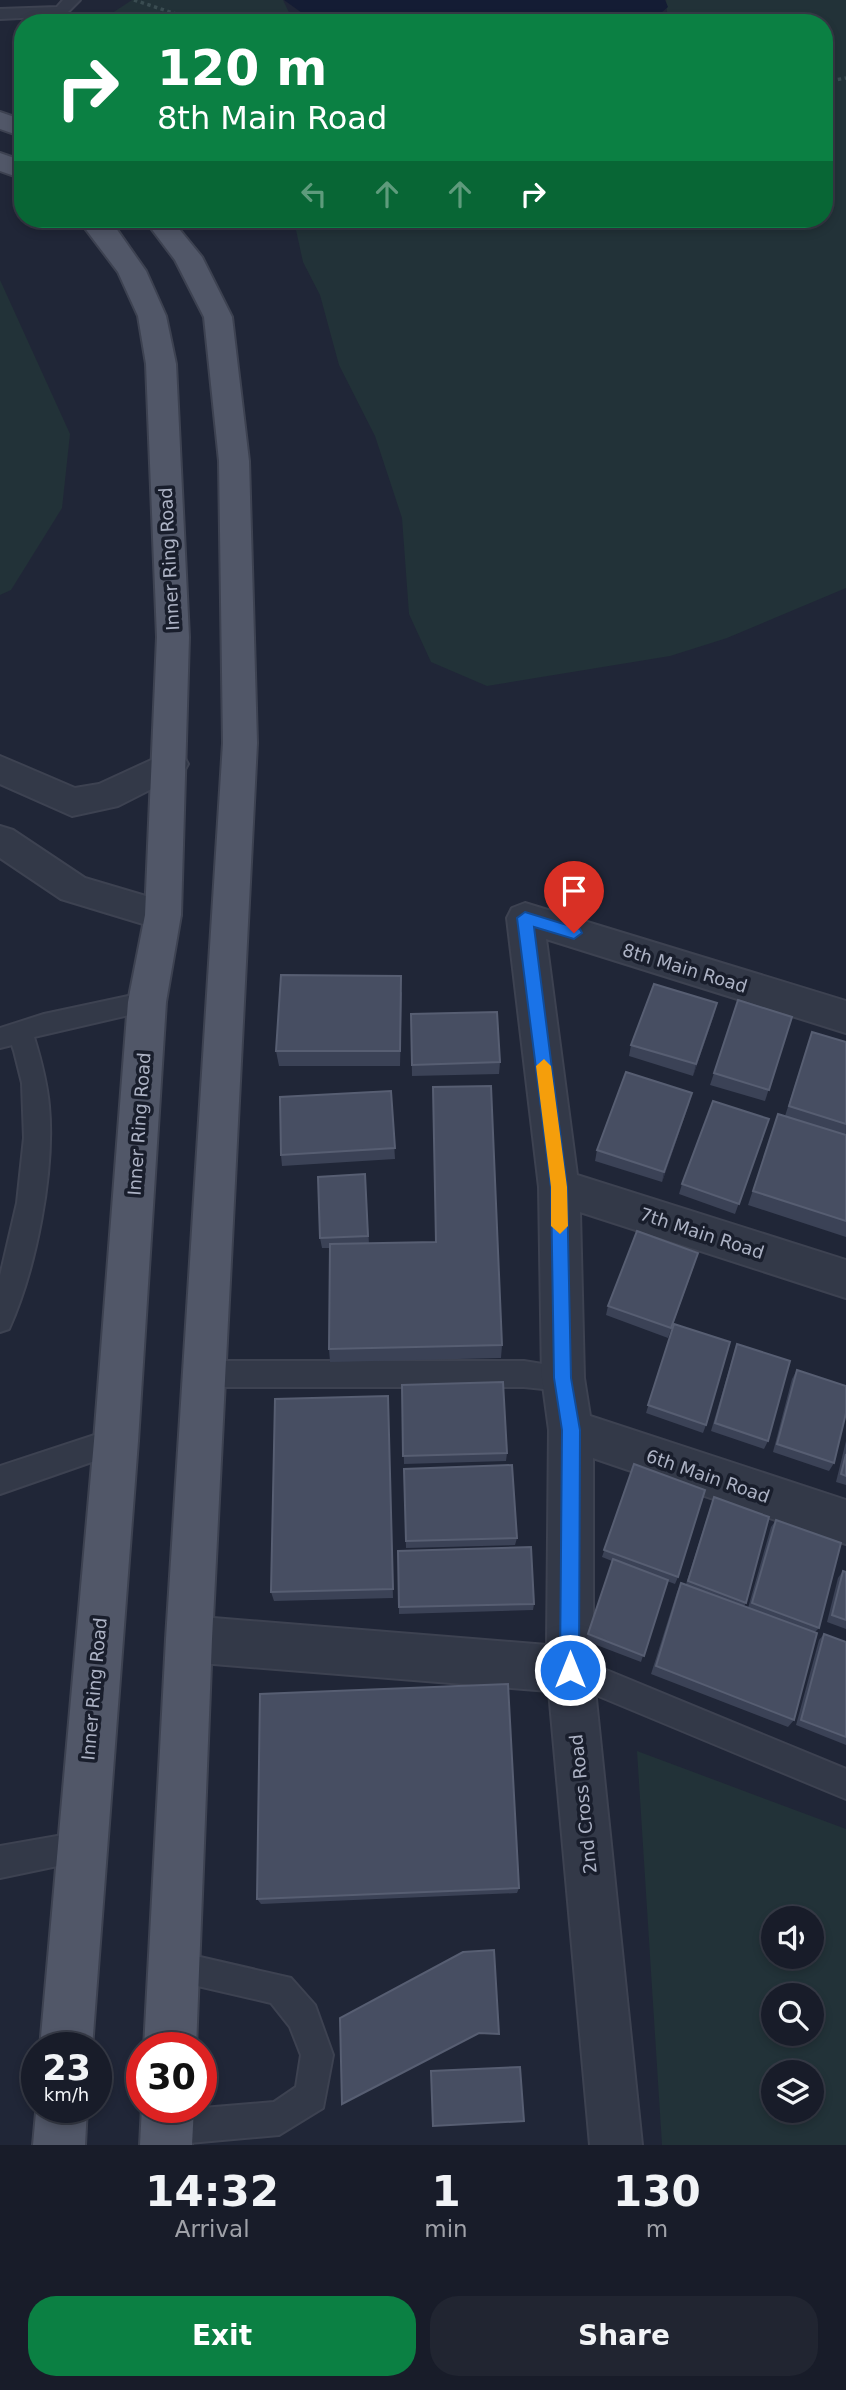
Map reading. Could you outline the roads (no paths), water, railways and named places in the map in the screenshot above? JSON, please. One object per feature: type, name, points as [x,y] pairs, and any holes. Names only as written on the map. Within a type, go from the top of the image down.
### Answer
[{"type":"main road","name":"Inner Ring Road","points":[[67,2032],[80,1848],[116,1441],[148,1002],[163,915],[171,764],[173,637],[161,364],[152,316],[132,271],[102,228]]},
{"type":"main road","points":[[164,228],[188,257],[218,317],[234,461],[240,743],[171,2032]]},
{"type":"main road","points":[[59,2145],[60,2123]]},
{"type":"street","points":[[0,769],[72,802],[107,796],[171,764]]},
{"type":"street","points":[[0,840],[74,889],[163,915]]},
{"type":"street","name":"8th Main Road","points":[[525,918],[846,1017]]},
{"type":"street","name":"2nd Cross Road","points":[[525,918],[559,1187],[563,1378],[571,1430],[570,1670],[616,2145]]},
{"type":"street","name":"7th Main Road","points":[[559,1187],[846,1279]]},
{"type":"street","name":"6th Main Road","points":[[571,1430],[846,1522]]},
{"type":"street","points":[[190,1639],[570,1670]]},
{"type":"lane","points":[[0,14],[61,11],[72,0]]},
{"type":"lane","points":[[0,1320],[24,1236],[36,1151],[35,1086],[10,1035],[148,1002]]},
{"type":"lane","points":[[206,1374],[524,1374],[563,1378]]},
{"type":"lane","points":[[0,1480],[116,1441]]},
{"type":"lane","points":[[570,1670],[846,1784]]},
{"type":"lane","points":[[0,1862],[80,1848]]},
{"type":"lane","points":[[167,2127],[279,2118],[312,2096],[317,2055],[303,2017],[280,1989],[174,1966]]},
{"type":"water","points":[[284,0],[665,0],[668,7],[660,14],[303,14]]}]
